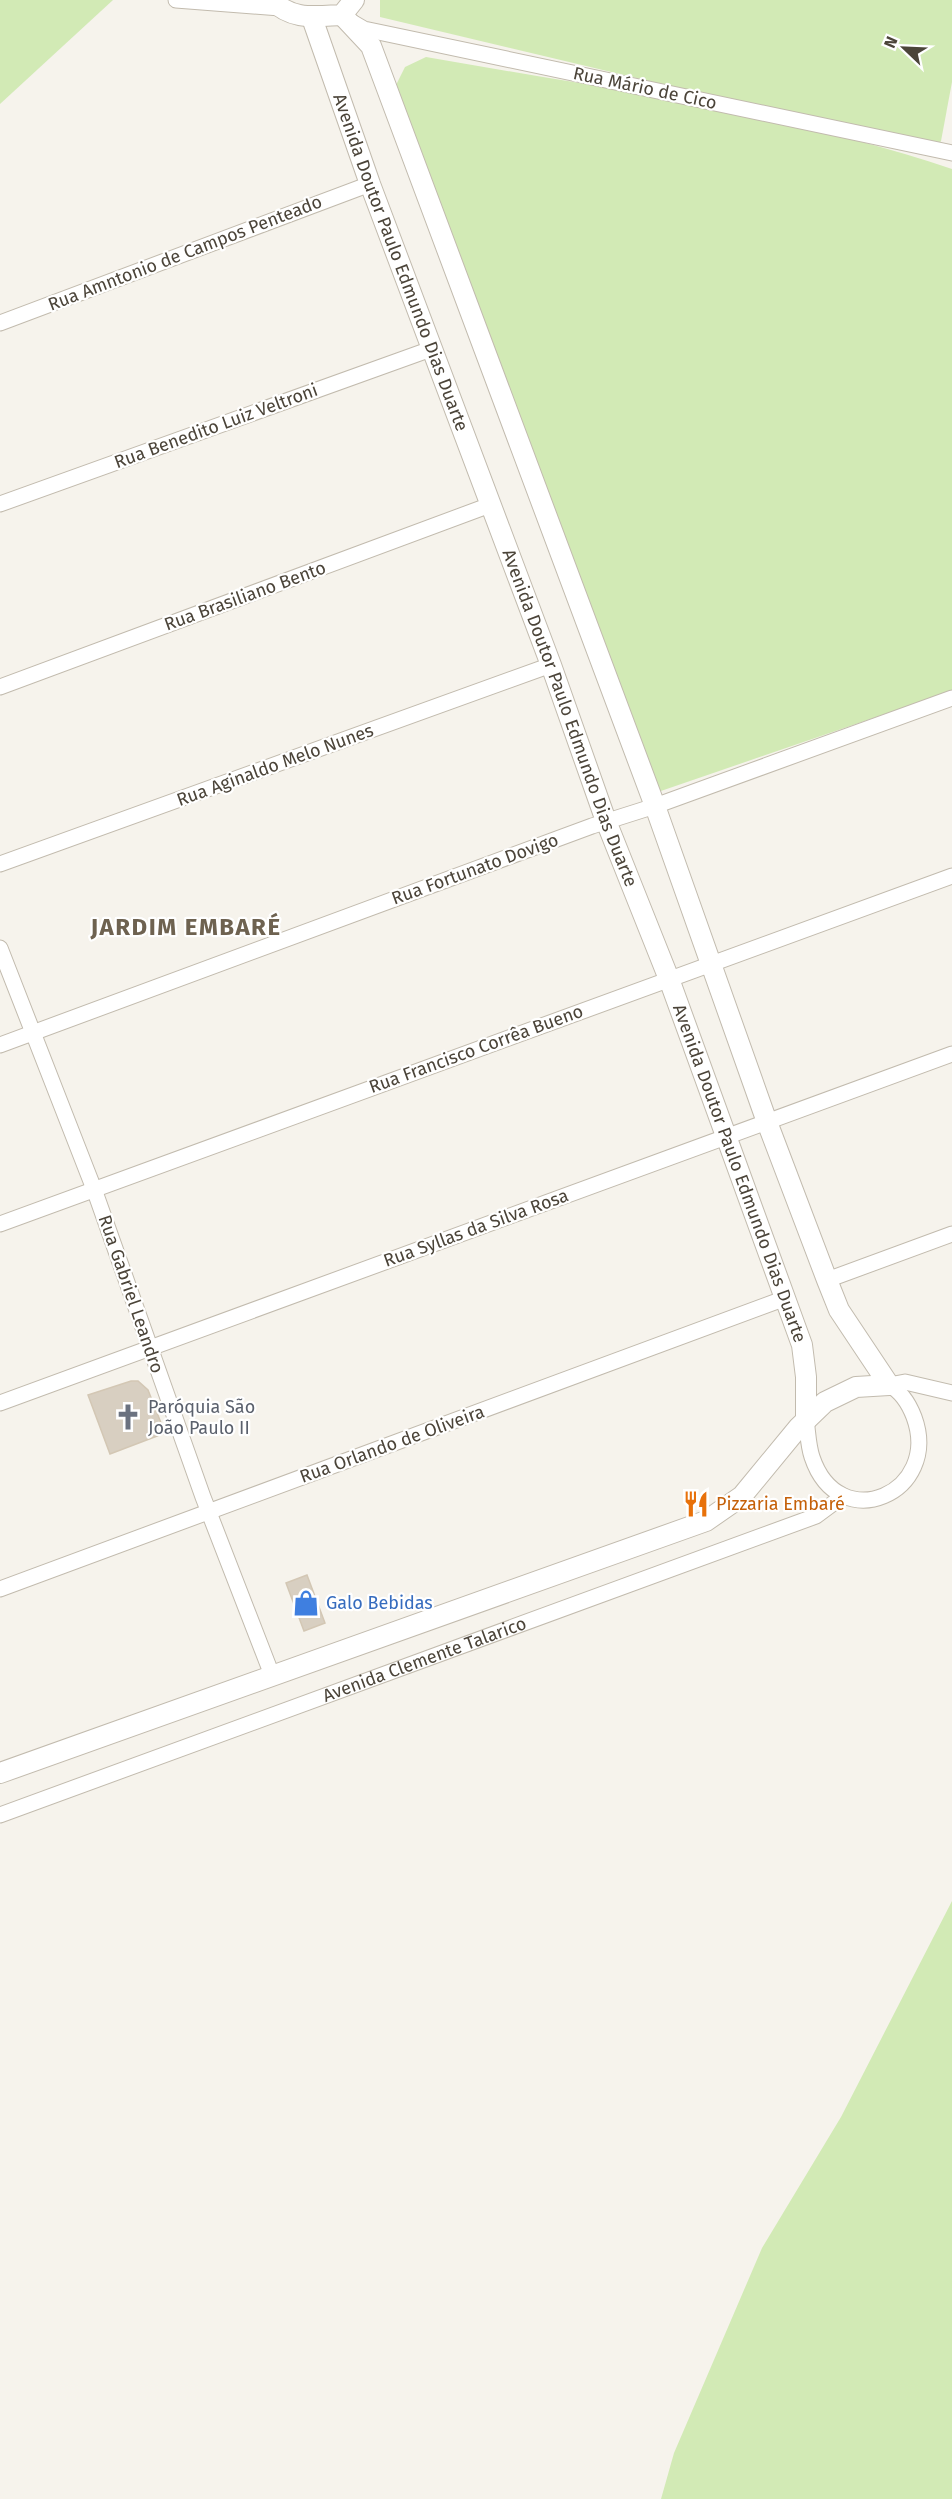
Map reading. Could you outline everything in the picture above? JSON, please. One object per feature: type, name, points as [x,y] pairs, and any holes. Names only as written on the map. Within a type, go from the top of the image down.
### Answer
[{"type":"street","points":[[177,0],[276,4],[312,18],[348,8],[371,46],[655,806],[767,1122],[827,1280],[839,1310],[889,1385],[905,1399],[915,1420],[919,1444],[915,1467],[901,1487],[880,1498],[856,1501],[843,1497],[833,1490],[816,1468],[811,1455],[806,1420]]},
{"type":"street","name":"Rua Mário de Cico","points":[[348,8],[364,29],[951,148]]},
{"type":"street","name":"Avenida Doutor Paulo Edmundo Dias Duarte","points":[[312,18],[370,184],[551,665],[606,821],[669,979],[783,1299],[802,1345],[806,1377],[806,1420]]},
{"type":"street","name":"Rua Amntonio de Campos Penteado","points":[[0,323],[370,184]]},
{"type":"street","name":"Rua Benedito Luiz Veltroni","points":[[0,504],[431,349]]},
{"type":"street","name":"Rua Brasiliano Bento","points":[[0,687],[490,505]]},
{"type":"street","name":"Rua Aginaldo Melo Nunes","points":[[0,864],[551,665]]},
{"type":"street","name":"Rua Fortunato Dovigo","points":[[0,1044],[606,821],[655,806],[952,698]]},
{"type":"street","name":"Rua Francisco Corrêa Bueno","points":[[0,1224],[669,979],[712,966],[952,876]]},
{"type":"street","name":"Rua Gabriel Leandro","points":[[0,948],[94,1189],[208,1512],[272,1675]]},
{"type":"street","name":"Rua Syllas da Silva Rosa","points":[[0,1403],[952,1054]]},
{"type":"street","points":[[827,1280],[952,1234]]},
{"type":"street","name":"Rua Orlando de Oliveira","points":[[0,1589],[783,1299]]},
{"type":"street","name":"Avenida Clemente Talarico","points":[[0,1773],[706,1521],[742,1496],[806,1420],[825,1402],[844,1391],[905,1382],[952,1393]]},
{"type":"street","name":"Avenida Clemente Talarico","points":[[0,1815],[816,1516],[843,1497]]},
{"type":"green space","points":[[0,0],[113,0],[0,104]]},
{"type":"green space","points":[[380,0],[952,0],[952,82],[941,141],[936,148],[927,147],[380,17]]},
{"type":"green space","points":[[426,57],[625,91],[757,117],[888,149],[952,169],[952,691],[658,792],[395,87],[405,67]]},
{"type":"green space","points":[[952,1901],[952,2499],[661,2499],[674,2453],[762,2248],[841,2117]]},
{"type":"building","name":"Paróquia São João Paulo II","points":[[131,1381],[138,1381],[148,1390],[165,1433],[110,1454],[88,1395]]},
{"type":"building","name":"Galo Bebidas","points":[[307,1575],[325,1623],[304,1631],[286,1583]]},
{"type":"place","name":"Paróquia São João Paulo II","points":[[128,1417]]},
{"type":"place","name":"Pizzaria Embaré","points":[[696,1504]]},
{"type":"place","name":"Galo Bebidas","points":[[306,1603]]},
{"type":"district","name":"JARDIM EMBARÉ","points":[[186,927]]}]
